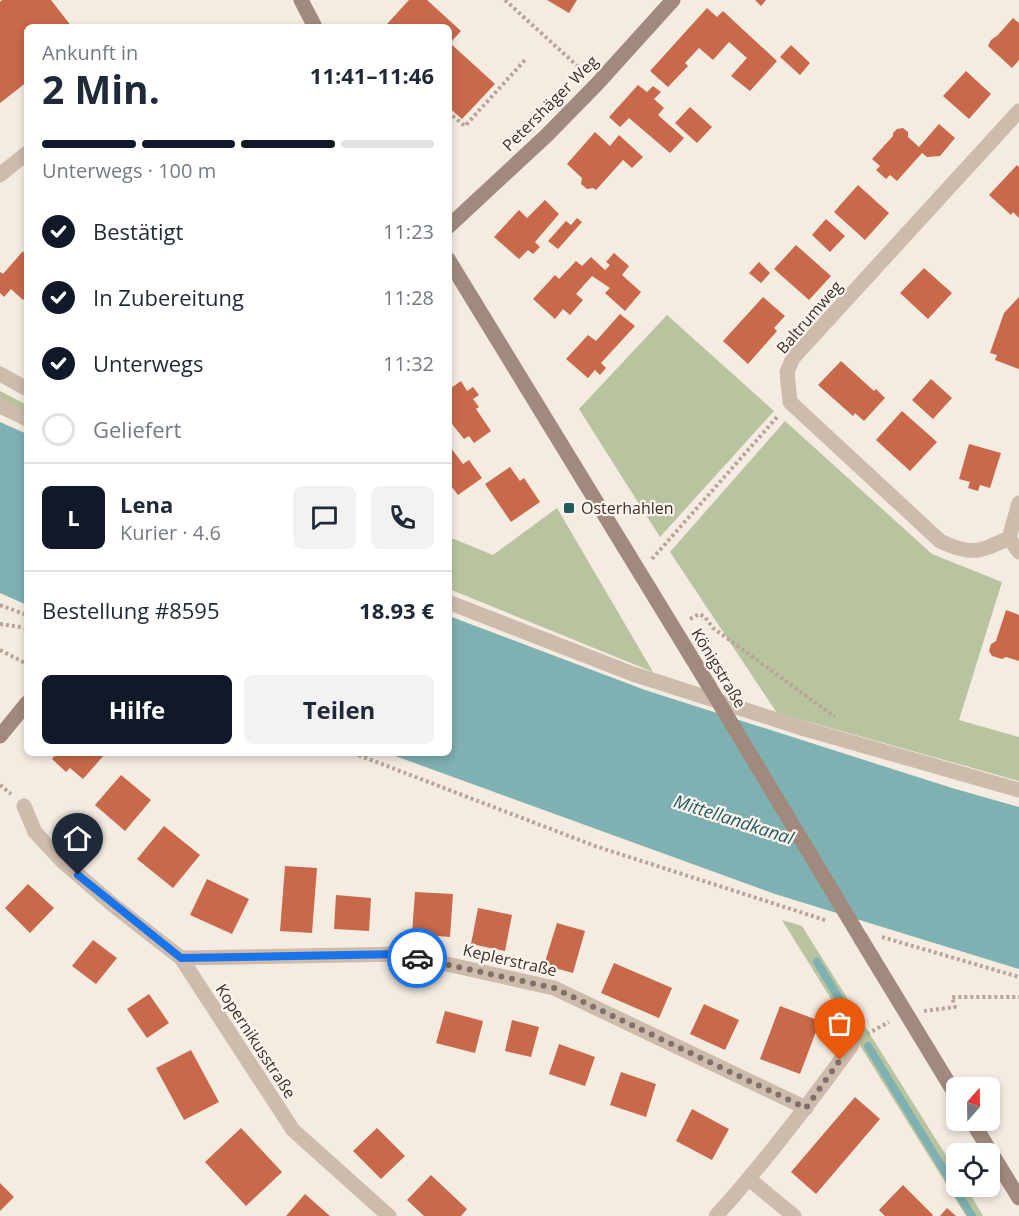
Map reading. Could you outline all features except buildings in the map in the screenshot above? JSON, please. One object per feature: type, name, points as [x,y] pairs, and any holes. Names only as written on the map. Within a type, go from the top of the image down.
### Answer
[{"type":"main road","points":[[301,0],[313,24]]},
{"type":"main road","name":"Petershäger Weg","points":[[452,223],[547,135],[673,0]]},
{"type":"main road","name":"Königstraße","points":[[452,266],[946,1079]]},
{"type":"main road","points":[[0,736],[24,706]]},
{"type":"main road","points":[[978,1131],[1019,1198]]},
{"type":"street","name":"Baltrumweg","points":[[790,402],[787,372],[793,358],[1019,111]]},
{"type":"street","points":[[0,175],[24,155]]},
{"type":"street","points":[[0,374],[24,387]]},
{"type":"street","points":[[790,402],[940,541],[960,550],[982,550],[1009,538]]},
{"type":"street","points":[[0,406],[24,418]]},
{"type":"street","points":[[1009,538],[1019,503]]},
{"type":"street","points":[[1009,538],[1019,552]]},
{"type":"street","points":[[452,604],[633,674],[814,732],[1019,790]]},
{"type":"street","name":"Kopernikusstraße","points":[[24,806],[35,832],[61,860],[113,905],[181,958],[293,1130],[389,1216]]},
{"type":"street","name":"Keplerstraße","points":[[181,958],[402,954],[554,988],[806,1108]]},
{"type":"street","points":[[716,1216],[750,1179],[852,1045]]},
{"type":"street","points":[[750,1179],[794,1216]]},
{"type":"path","points":[[505,0],[597,84]]},
{"type":"path","points":[[452,115],[465,126],[525,60]]},
{"type":"path","points":[[640,572],[790,402]]},
{"type":"path","points":[[0,605],[24,614]]},
{"type":"path","points":[[673,627],[699,614],[705,617],[713,628],[836,718]]},
{"type":"path","points":[[0,624],[24,628]]},
{"type":"path","points":[[0,650],[24,662]]},
{"type":"path","points":[[361,756],[595,846],[858,934],[1019,978]]},
{"type":"path","points":[[852,1045],[868,1033],[905,1013],[955,1007],[952,997],[1019,997]]},
{"type":"green space","points":[[667,315],[774,411],[660,537],[579,409]]},
{"type":"green space","points":[[0,391],[24,403],[24,413],[0,402]]},
{"type":"green space","points":[[785,421],[932,554],[1002,582],[959,720],[1019,737],[1019,781],[777,713],[670,552]]},
{"type":"green space","points":[[557,508],[653,672],[452,590],[452,538],[493,555]]},
{"type":"green space","points":[[782,920],[802,926],[946,1155],[946,1184]]},
{"type":"green space","points":[[954,1197],[972,1197],[983,1216],[966,1216]]},
{"type":"water","points":[[0,422],[24,433],[24,604],[0,593]]},
{"type":"water","name":"Mittellandkanal","points":[[452,617],[645,690],[952,788],[1019,807],[1019,969],[775,894],[395,756],[452,756]]},
{"type":"waterway","points":[[817,962],[855,1025]]},
{"type":"waterway","points":[[868,1046],[972,1216]]},
{"type":"way so far","points":[[417,958],[554,988],[806,1108],[840,1060]]},
{"type":"place","name":"Osterhahlen","points":[[569,508]]},
{"type":"route","points":[[78,875],[181,958],[402,954],[417,958]]}]
